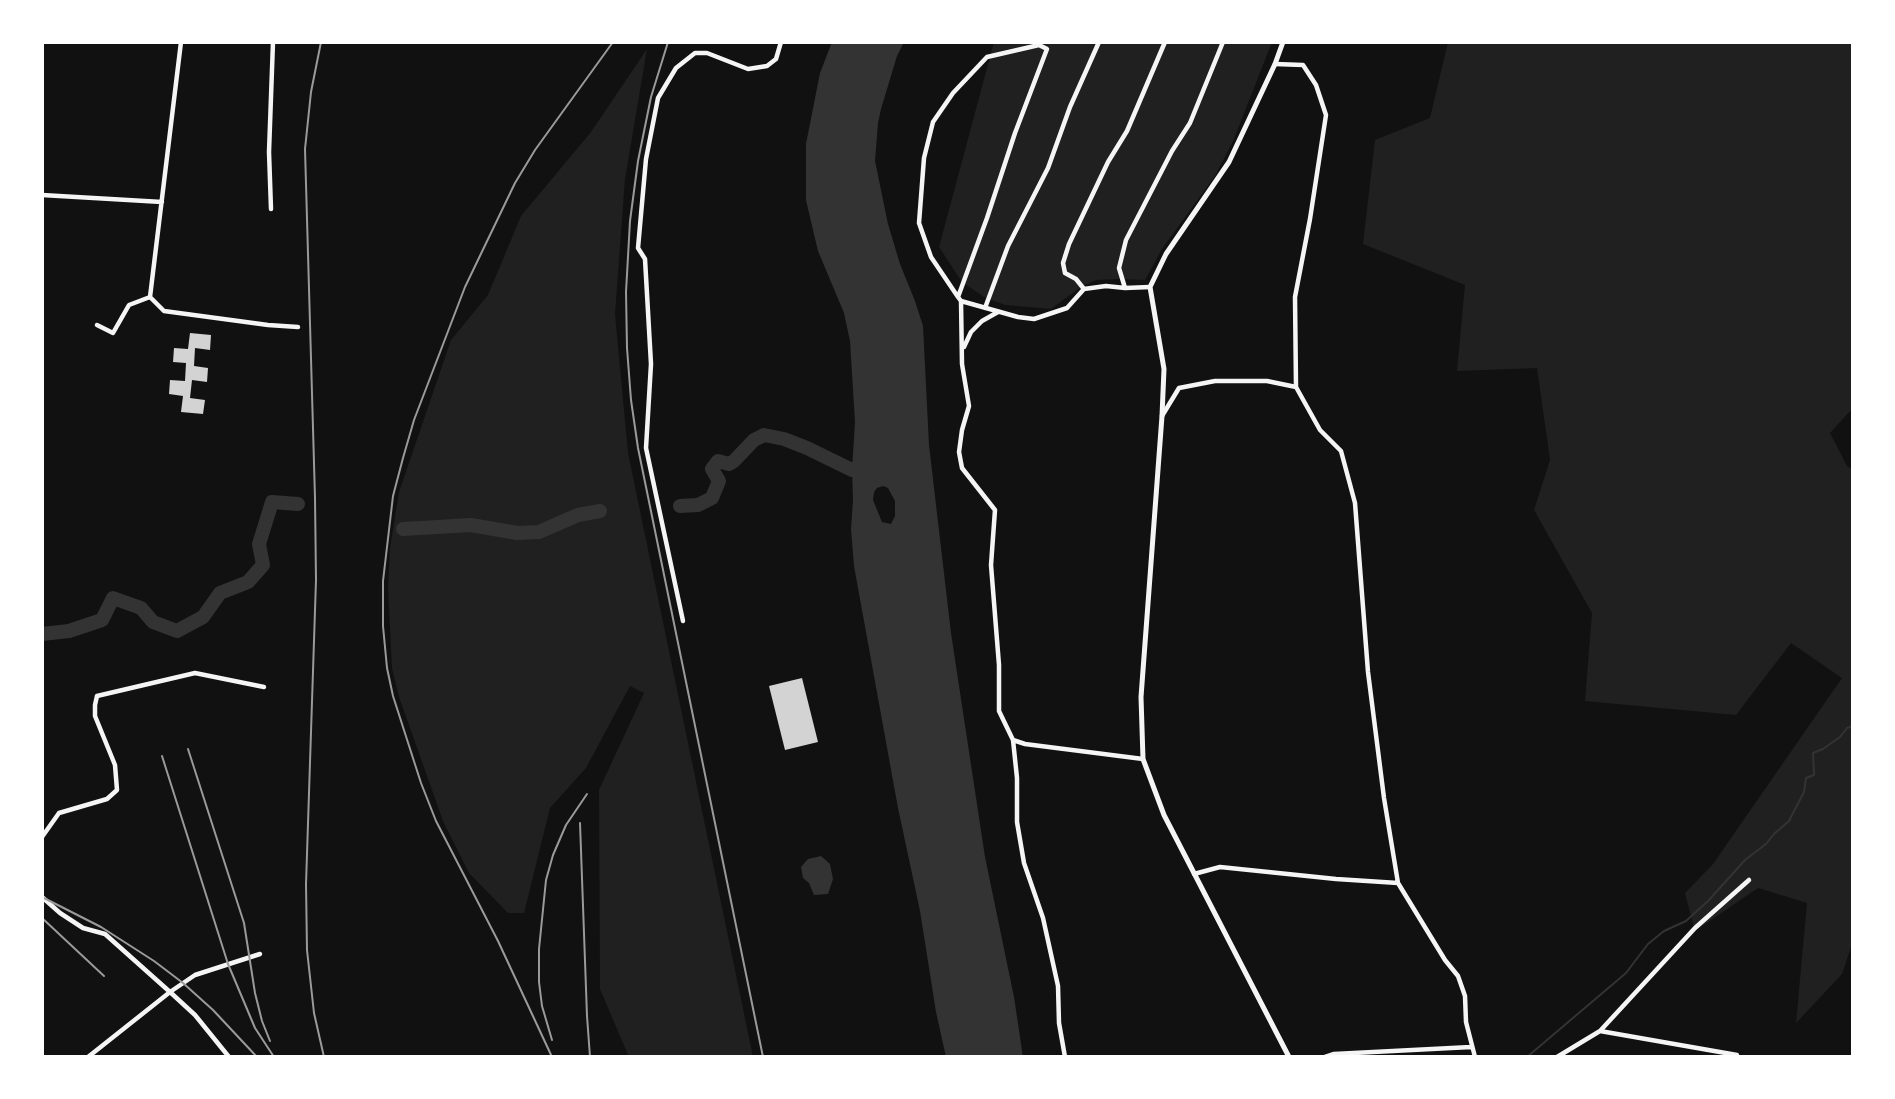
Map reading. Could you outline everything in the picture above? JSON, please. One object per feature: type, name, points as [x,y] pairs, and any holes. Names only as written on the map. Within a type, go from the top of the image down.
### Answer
[{"type":"street","points":[[150,297],[181,42]]},
{"type":"street","points":[[271,209],[269,153],[273,42]]},
{"type":"street","points":[[683,621],[646,448],[651,364],[645,259],[638,248],[646,159],[658,98],[676,68],[695,53],[707,53],[748,69],[767,66],[776,59],[781,42]]},
{"type":"street","points":[[1049,42],[1015,133],[960,299],[962,364],[969,406],[962,430],[960,452],[962,468],[995,510],[991,565],[999,665],[999,711],[1013,740],[1017,778],[1017,822],[1024,863],[1043,918],[1058,987],[1059,1023],[1065,1057]]},
{"type":"street","points":[[985,308],[1008,246],[1048,168],[1070,107],[1099,42]]},
{"type":"street","points":[[1084,289],[1077,279],[1065,273],[1063,263],[1069,244],[1108,162],[1127,131],[1165,42]]},
{"type":"street","points":[[1125,288],[1119,268],[1126,240],[1172,151],[1190,123],[1223,42]]},
{"type":"street","points":[[1283,42],[1229,162],[1166,254],[1150,287],[1164,369],[1141,697],[1143,759],[1164,815],[1289,1057]]},
{"type":"street","points":[[1047,49],[1039,45],[987,57],[953,93],[933,122],[924,158],[919,223],[931,257],[960,299],[1018,317],[1034,319],[1067,308],[1084,289],[1106,286],[1150,287]]},
{"type":"street","points":[[1275,64],[1303,65],[1317,85],[1326,115],[1296,297],[1296,387],[1320,430],[1341,451],[1355,503],[1368,672],[1384,798],[1398,883],[1445,960],[1458,976],[1465,996],[1466,1022],[1475,1057]]},
{"type":"street","points":[[42,195],[162,202]]},
{"type":"street","points":[[97,325],[113,333],[129,305],[150,297]]},
{"type":"street","points":[[150,297],[164,311],[298,327]]},
{"type":"street","points":[[962,349],[971,332],[982,321],[998,312]]},
{"type":"street","points":[[1162,416],[1179,388],[1215,381],[1267,381],[1296,387]]},
{"type":"street","points":[[42,837],[59,813],[107,799],[117,790],[115,765],[95,716],[94,705],[98,696],[148,682],[195,673],[264,687]]},
{"type":"street","points":[[1013,740],[1025,744],[1143,759]]},
{"type":"street","points":[[1194,874],[1220,867],[1398,883]]},
{"type":"street","points":[[1560,1057],[1600,1031],[1695,928],[1749,880]]},
{"type":"street","points":[[42,897],[60,913],[83,928],[105,934],[195,1015],[229,1057]]},
{"type":"street","points":[[88,1057],[195,975],[260,954]]},
{"type":"street","points":[[1600,1031],[1737,1055],[1737,1057]]},
{"type":"street","points":[[1325,1057],[1334,1054],[1471,1047]]},
{"type":"shaded area","points":[[832,42],[904,42],[897,56],[881,109],[875,161],[888,224],[923,326],[929,445],[951,633],[985,857],[1014,997],[1023,1057],[946,1057],[936,1012],[920,911],[898,808],[854,566],[851,529],[855,422],[850,341],[844,313],[818,251],[806,200],[806,144],[820,73]],"holes":[[[883,486],[888,488],[895,501],[895,516],[891,524],[882,522],[873,500],[877,488]]]},
{"type":"shaded area","points":[[994,42],[1272,42],[1234,139],[1215,176],[1162,249],[1145,280],[1096,280],[1081,287],[1051,309],[1005,305],[984,297],[962,282],[939,247]]},
{"type":"shaded area","points":[[1448,42],[1853,42],[1853,408],[1830,433],[1847,466],[1853,470],[1853,941],[1842,974],[1796,1023],[1807,903],[1758,888],[1695,931],[1685,893],[1713,864],[1842,678],[1791,643],[1736,715],[1585,701],[1592,613],[1534,510],[1550,460],[1537,368],[1457,371],[1465,285],[1363,244],[1375,140],[1430,118]]},
{"type":"shaded area","points":[[647,49],[625,179],[615,314],[628,453],[753,1057],[629,1057],[600,989],[599,790],[644,693],[630,686],[586,768],[550,808],[524,913],[508,913],[469,873],[443,821],[399,697],[392,668],[388,588],[390,548],[399,492],[451,340],[488,295],[521,216],[591,132]]},
{"type":"shaded area","points":[[821,856],[830,864],[833,879],[828,894],[814,895],[809,883],[803,878],[801,867],[808,859]]},
{"type":"building","points":[[190,333],[211,335],[210,350],[195,348],[194,366],[208,368],[207,382],[192,380],[190,398],[205,400],[203,414],[181,412],[183,396],[169,394],[170,380],[185,381],[186,363],[173,362],[174,348],[188,349]]},
{"type":"building","points":[[802,678],[818,742],[785,750],[769,686]]},
{"type":"waterway","points":[[680,506],[698,505],[712,498],[719,481],[712,469],[718,461],[729,464],[754,440],[764,435],[784,439],[807,448],[852,470],[868,461]]},
{"type":"waterway","points":[[42,634],[69,631],[102,620],[113,598],[141,608],[153,622],[177,631],[203,617],[220,593],[248,582],[263,565],[259,544],[272,502],[298,504]]},
{"type":"waterway","points":[[403,529],[471,525],[517,533],[539,532],[578,515],[600,511]]},
{"type":"waterway","points":[[1527,1057],[1626,973],[1648,944],[1664,931],[1686,921],[1708,901],[1745,860],[1766,844],[1789,821],[1804,792],[1806,778],[1814,775],[1813,753],[1823,749],[1840,737],[1847,728],[1853,726]]},
{"type":"railway","points":[[321,42],[311,92],[305,149],[316,580],[306,884],[307,950],[314,1013],[324,1057]]},
{"type":"railway","points":[[552,1057],[498,941],[436,821],[421,783],[393,696],[387,668],[383,626],[383,581],[393,496],[403,458],[414,420],[465,287],[515,183],[535,150],[613,42]]},
{"type":"railway","points":[[668,42],[651,97],[638,161],[630,221],[626,292],[631,400],[638,448],[763,1057]]},
{"type":"railway","points":[[188,749],[244,923],[255,993],[270,1041]]},
{"type":"railway","points":[[162,756],[228,964],[255,1028],[274,1057]]},
{"type":"railway","points":[[552,1040],[542,1006],[539,982],[539,949],[546,880],[553,855],[566,825],[587,794]]},
{"type":"railway","points":[[580,823],[590,1057]]},
{"type":"railway","points":[[42,897],[101,927],[154,961],[213,1010],[257,1057]]},
{"type":"railway","points":[[42,918],[104,976]]}]
